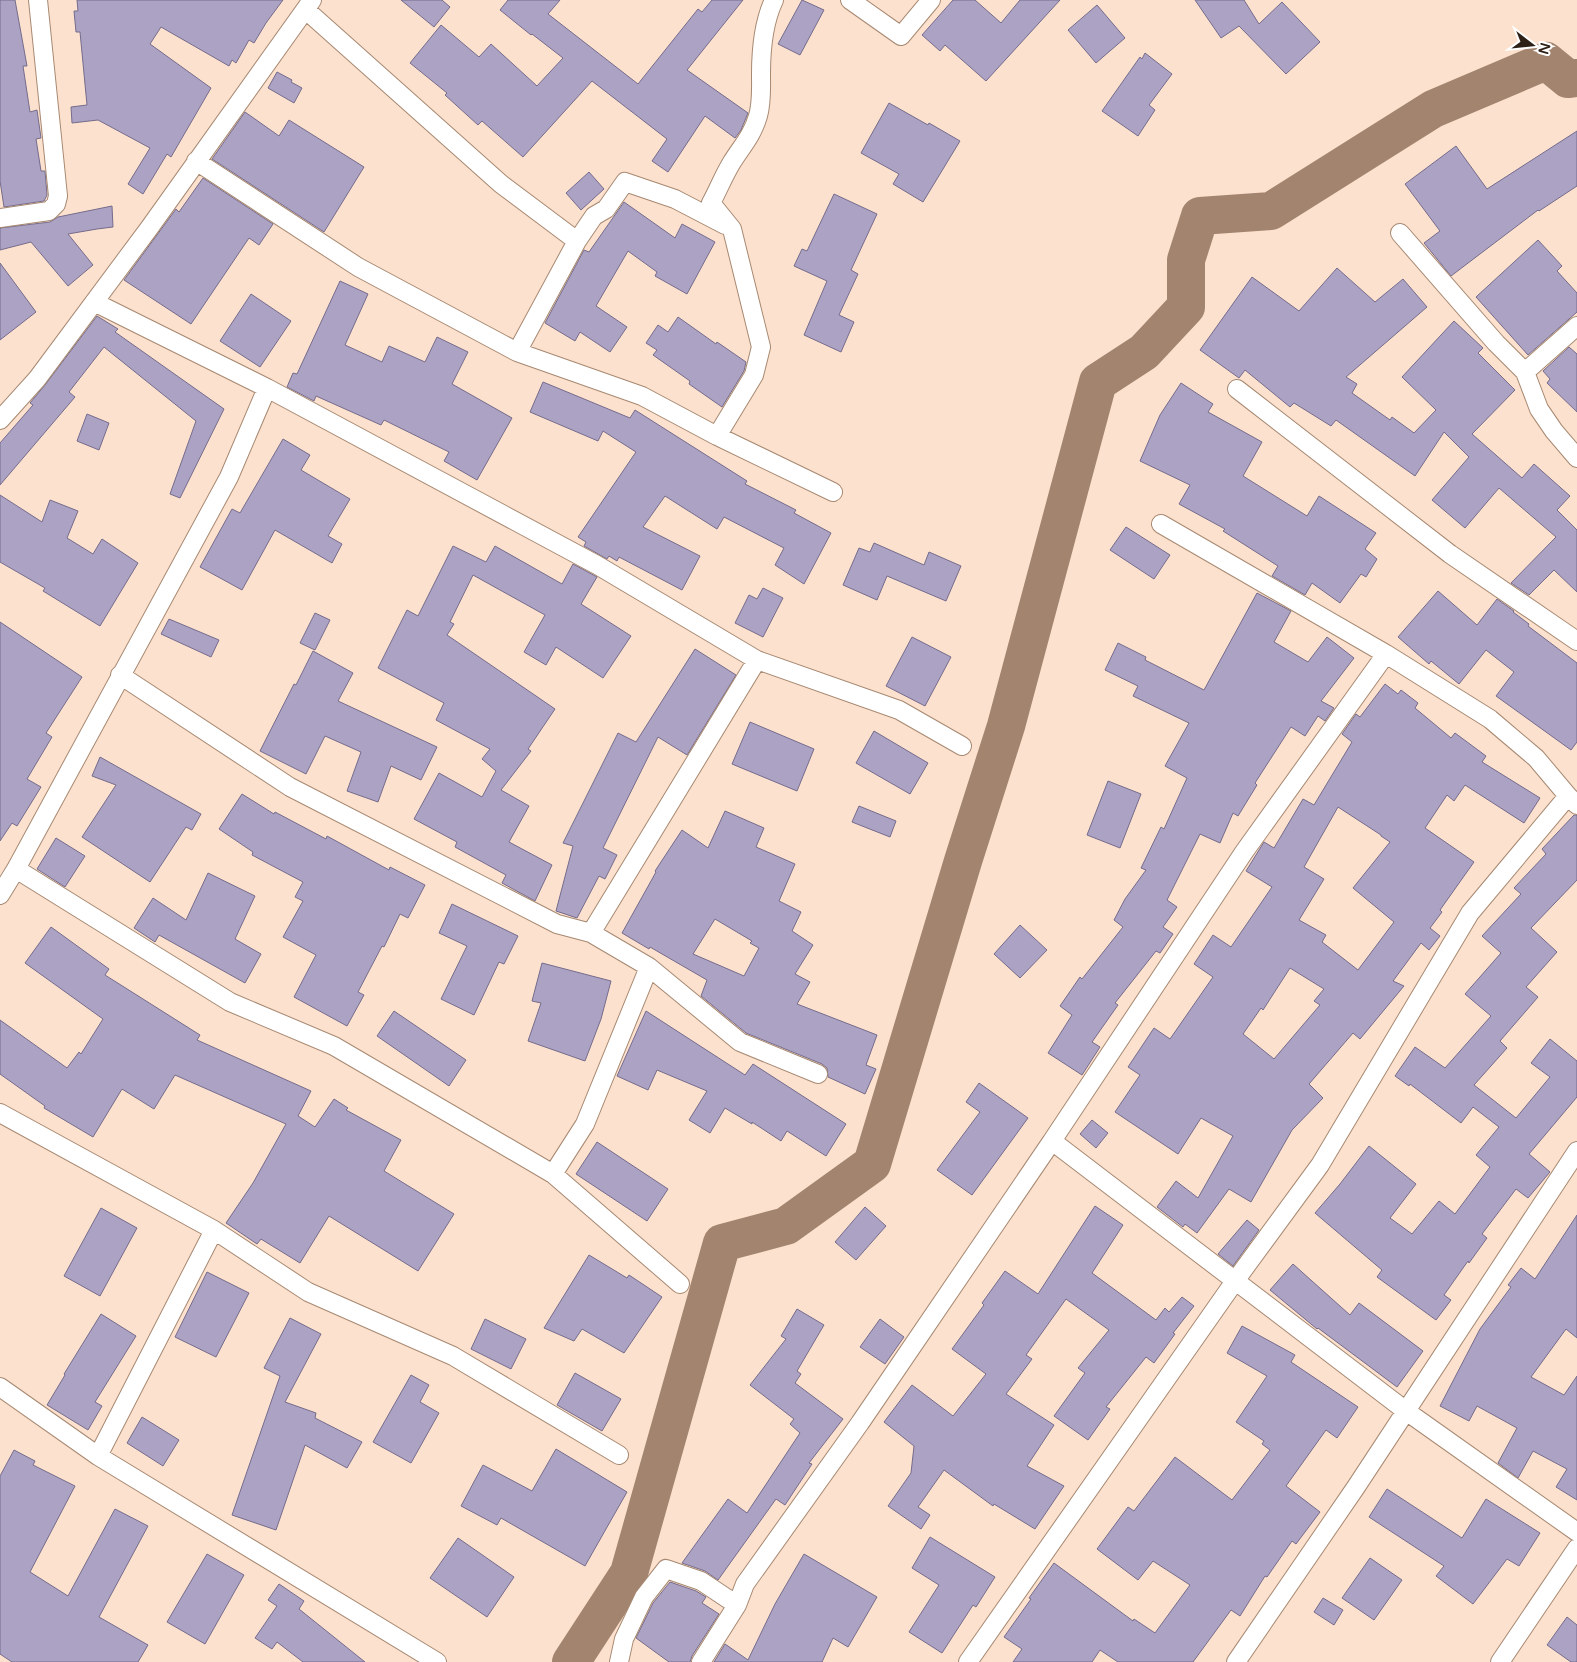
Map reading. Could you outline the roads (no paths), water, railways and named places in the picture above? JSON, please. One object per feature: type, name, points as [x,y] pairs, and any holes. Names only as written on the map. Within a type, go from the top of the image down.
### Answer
[{"type":"street","points":[[0,218],[49,210],[56,204],[58,196],[38,0]]},
{"type":"street","points":[[716,436],[754,376],[761,347],[732,229],[711,203],[731,163],[751,136],[758,115],[761,97],[764,34],[774,0]]},
{"type":"street","points":[[850,0],[901,36],[931,0]]},
{"type":"street","points":[[0,420],[36,378],[150,227],[309,5],[501,184],[576,241]]},
{"type":"street","points":[[196,161],[358,267],[517,352],[642,396],[716,436],[833,492]]},
{"type":"street","points":[[517,352],[576,241],[594,216],[606,208],[625,182],[675,199],[732,229]]},
{"type":"street","points":[[1400,233],[1496,343],[1525,372],[1539,409],[1577,458]]},
{"type":"street","points":[[94,302],[267,388],[597,565],[757,660],[899,710],[962,746]]},
{"type":"street","points":[[1525,372],[1577,326]]},
{"type":"street","points":[[0,895],[16,870],[229,477],[267,388]]},
{"type":"street","points":[[1237,389],[1450,554],[1576,638]]},
{"type":"street","points":[[968,1662],[1236,1281],[1320,1165],[1470,913],[1572,800],[1536,758],[1490,719],[1386,654],[1161,524]]},
{"type":"street","points":[[701,1662],[737,1605],[745,1584],[860,1423],[1052,1141],[1244,852],[1386,654]]},
{"type":"street","points":[[591,933],[757,660]]},
{"type":"street","points":[[120,675],[290,787],[557,924],[591,933],[649,967],[740,1042],[818,1074]]},
{"type":"street","points":[[16,870],[230,1002],[334,1046],[552,1174],[680,1284]]},
{"type":"street","points":[[552,1174],[585,1124],[649,967]]},
{"type":"street","points":[[0,1113],[214,1230],[308,1292],[453,1356],[619,1455]]},
{"type":"street","points":[[1052,1141],[1406,1411],[1577,1532]]},
{"type":"street","points":[[1236,1662],[1406,1411],[1577,1151]]},
{"type":"street","points":[[98,1456],[214,1230]]},
{"type":"street","points":[[0,1387],[98,1456],[437,1662]]},
{"type":"street","points":[[1500,1662],[1577,1548]]},
{"type":"street","points":[[619,1662],[624,1639],[644,1597],[666,1569],[701,1581],[737,1605]]},
{"type":"waterway","points":[[571,1662],[629,1573],[722,1243],[786,1226],[872,1164],[963,861],[1006,726],[1098,382],[1144,352],[1186,307],[1186,260],[1200,216],[1271,211],[1433,109],[1546,61],[1568,79],[1577,78]]}]
